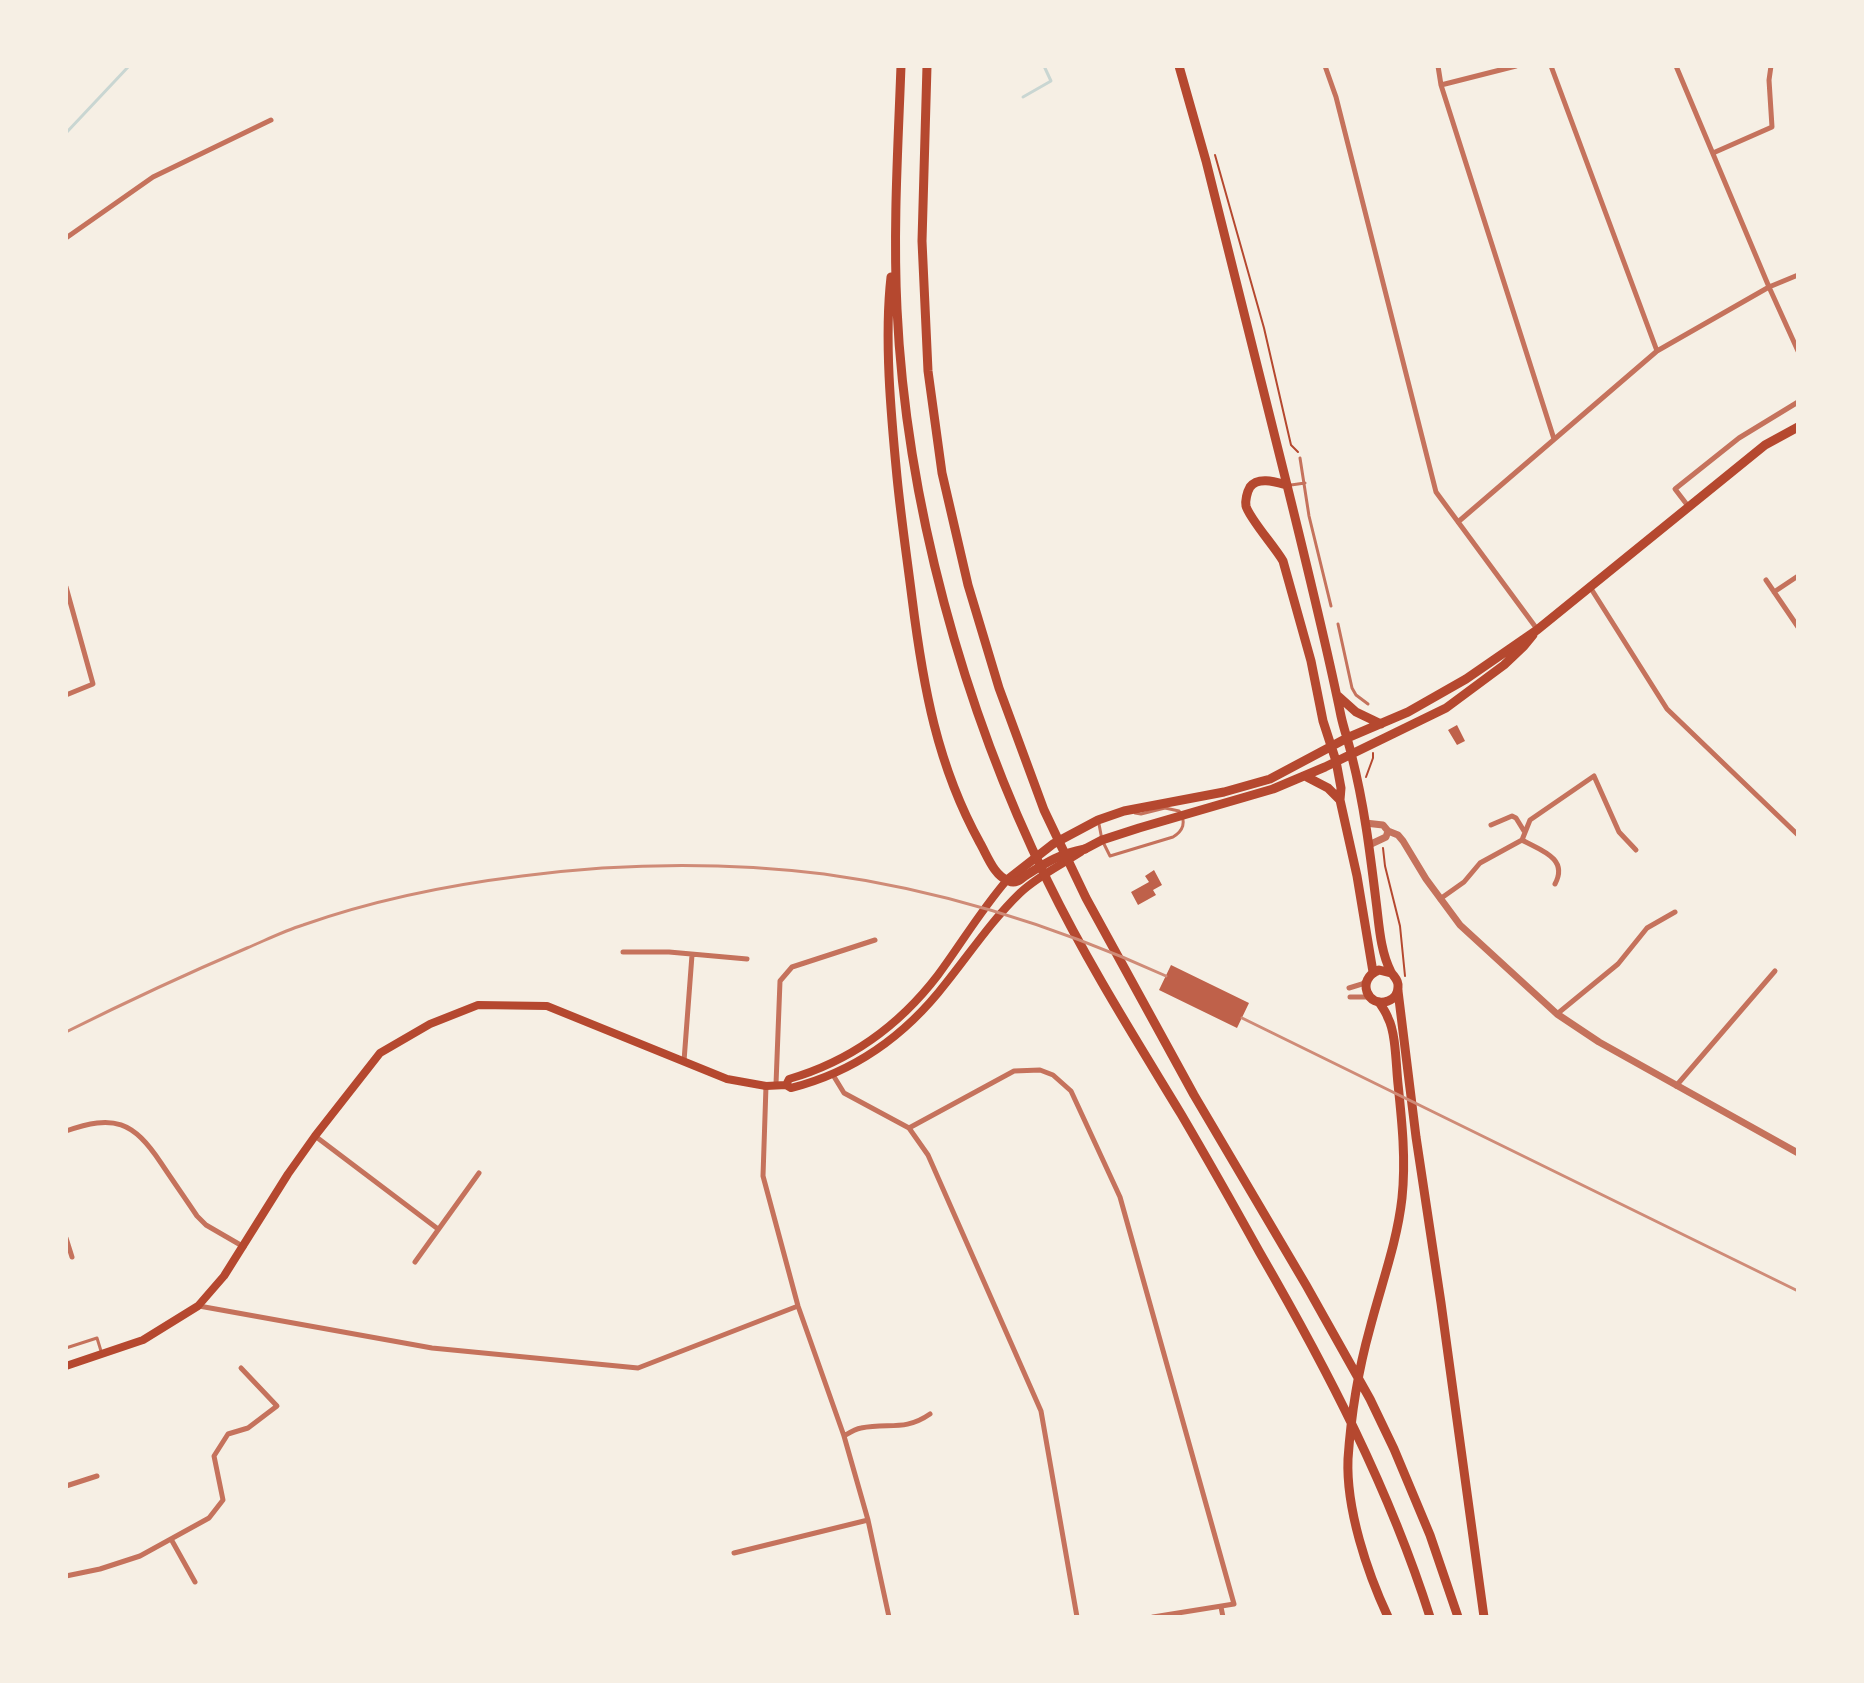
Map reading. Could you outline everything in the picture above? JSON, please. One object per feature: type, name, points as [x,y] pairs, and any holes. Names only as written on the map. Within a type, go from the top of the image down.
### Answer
[{"type":"main road","points":[[901,66],[895,179],[901,371],[924,513],[963,666],[1005,782],[1048,882],[1336,1391],[1386,1498],[1430,1617]]},
{"type":"main road","points":[[927,66],[922,241],[928,371],[942,473],[968,585],[999,688],[1044,810],[1093,911],[1194,1095],[1370,1399],[1430,1535],[1458,1617]]},
{"type":"main road","points":[[1179,66],[1206,161],[1352,754],[1369,845],[1380,932],[1391,973],[1398,984],[1403,1187],[1395,1237],[1356,1386],[1348,1461],[1353,1511],[1364,1554],[1373,1586],[1388,1617]]},
{"type":"main road","points":[[895,243],[888,301],[893,430],[923,675],[940,752],[961,807],[995,869],[1007,880],[1017,882],[1058,856],[1085,849],[1102,840],[1273,789],[1352,754],[1446,708],[1504,665],[1537,630]]},
{"type":"main road","points":[[66,1366],[143,1340],[198,1306],[244,1247],[315,1136],[380,1053],[430,1024],[478,1005],[547,1006],[727,1079],[791,1088],[833,1075],[868,1057],[912,1021],[945,985],[1053,844],[1098,820],[1124,811],[1224,792],[1270,779],[1347,738],[1408,712],[1466,679],[1537,630],[1765,445],[1798,427]]},
{"type":"main road","points":[[1287,485],[1271,481],[1255,483],[1249,488],[1246,506],[1283,561],[1307,644],[1323,721],[1336,761],[1340,800],[1357,876],[1370,976]]},
{"type":"main road","points":[[1337,695],[1356,712],[1381,724]]},
{"type":"main road","points":[[1305,776],[1328,788],[1340,800]]},
{"type":"main road","points":[[781,1085],[789,1079],[843,1059],[884,1031],[936,977],[1007,880]]},
{"type":"main road","points":[[1391,973],[1379,970],[1370,976],[1365,986],[1369,996],[1379,1002],[1391,1025],[1400,1053],[1416,1137],[1484,1617]]},
{"type":"main road","points":[[1379,1002],[1390,1000],[1398,991]]},
{"type":"street","points":[[1325,66],[1336,97],[1436,492],[1537,630]]},
{"type":"street","points":[[1438,66],[1441,85],[1554,439]]},
{"type":"street","points":[[1441,85],[1516,66]]},
{"type":"street","points":[[1551,66],[1657,351]]},
{"type":"street","points":[[1676,66],[1798,351]]},
{"type":"street","points":[[1713,153],[1772,127],[1771,66]]},
{"type":"street","points":[[66,238],[153,177],[271,120]]},
{"type":"street","points":[[1458,522],[1657,351],[1769,287],[1798,275]]},
{"type":"street","points":[[1688,506],[1675,489],[1731,444],[1798,402]]},
{"type":"street","points":[[1774,592],[1798,576]]},
{"type":"street","points":[[1766,580],[1798,627]]},
{"type":"street","points":[[1589,586],[1667,709],[1798,835]]},
{"type":"street","points":[[66,587],[93,684],[66,695]]},
{"type":"street","points":[[1440,900],[1464,882],[1480,863],[1522,840],[1530,820],[1594,776],[1619,832],[1636,850]]},
{"type":"street","points":[[1491,825],[1512,816],[1524,831]]},
{"type":"street","points":[[1365,823],[1383,825],[1398,835],[1460,925],[1557,1014],[1599,1042],[1798,1153]]},
{"type":"street","points":[[1369,845],[1386,837],[1388,831]]},
{"type":"street","points":[[1522,840],[1557,862],[1560,873],[1555,884]]},
{"type":"street","points":[[1557,1014],[1618,964],[1647,928],[1675,912]]},
{"type":"street","points":[[781,1085],[780,981],[792,967],[875,940]]},
{"type":"street","points":[[623,952],[669,952],[747,959]]},
{"type":"street","points":[[684,1062],[692,955]]},
{"type":"street","points":[[1676,1086],[1775,971]]},
{"type":"street","points":[[1349,988],[1362,984],[1370,976]]},
{"type":"street","points":[[1350,997],[1369,996]]},
{"type":"street","points":[[909,1128],[1014,1071],[1040,1070],[1053,1075],[1071,1091],[1120,1197],[1234,1604],[1153,1617]]},
{"type":"street","points":[[833,1075],[839,1088],[849,1097],[909,1128],[928,1155],[1041,1411],[1077,1617]]},
{"type":"street","points":[[766,1086],[763,1176],[798,1306],[844,1436],[868,1520],[889,1617]]},
{"type":"street","points":[[66,1131],[106,1122],[136,1131],[148,1143],[197,1216],[206,1225],[244,1247]]},
{"type":"street","points":[[315,1136],[438,1229]]},
{"type":"street","points":[[415,1262],[479,1173]]},
{"type":"street","points":[[66,1238],[72,1257]]},
{"type":"street","points":[[198,1306],[432,1348],[638,1368],[798,1306]]},
{"type":"street","points":[[66,1576],[140,1556],[209,1518],[223,1500],[214,1456],[228,1434],[248,1428],[277,1406],[241,1368]]},
{"type":"street","points":[[844,1436],[860,1428],[917,1423],[930,1414]]},
{"type":"street","points":[[66,1486],[97,1476]]},
{"type":"street","points":[[734,1553],[868,1520]]},
{"type":"street","points":[[171,1539],[195,1582]]},
{"type":"street","points":[[1221,1607],[1223,1617]]},
{"type":"lane","points":[[1300,458],[1309,516],[1331,606]]},
{"type":"lane","points":[[1287,485],[1305,483]]},
{"type":"lane","points":[[1338,624],[1354,692],[1368,704]]},
{"type":"lane","points":[[1098,820],[1102,840],[1110,856],[1181,832],[1183,816],[1179,811],[1165,808],[1141,814],[1124,811]]},
{"type":"lane","points":[[66,1348],[97,1338],[102,1355]]},
{"type":"path","points":[[1215,155],[1264,328],[1291,445],[1302,454],[1300,458]]},
{"type":"path","points":[[1365,784],[1373,752]]},
{"type":"path","points":[[1382,845],[1400,926],[1405,975]]},
{"type":"building","points":[[1457,725],[1465,741],[1457,745],[1448,730]]},
{"type":"building","points":[[1154,870],[1162,885],[1153,890],[1156,895],[1138,905],[1131,892],[1149,882],[1145,876]]},
{"type":"building","points":[[1171,965],[1249,1003],[1237,1028],[1159,990]]},
{"type":"waterway","points":[[66,133],[129,66]]},
{"type":"waterway","points":[[1023,97],[1051,81],[1044,66]]},
{"type":"railway","points":[[66,1032],[156,988],[296,927],[357,908],[411,894],[494,880],[635,866],[786,870],[912,890],[1041,926],[1166,976]]},
{"type":"railway","points":[[1242,1018],[1798,1291]]}]
